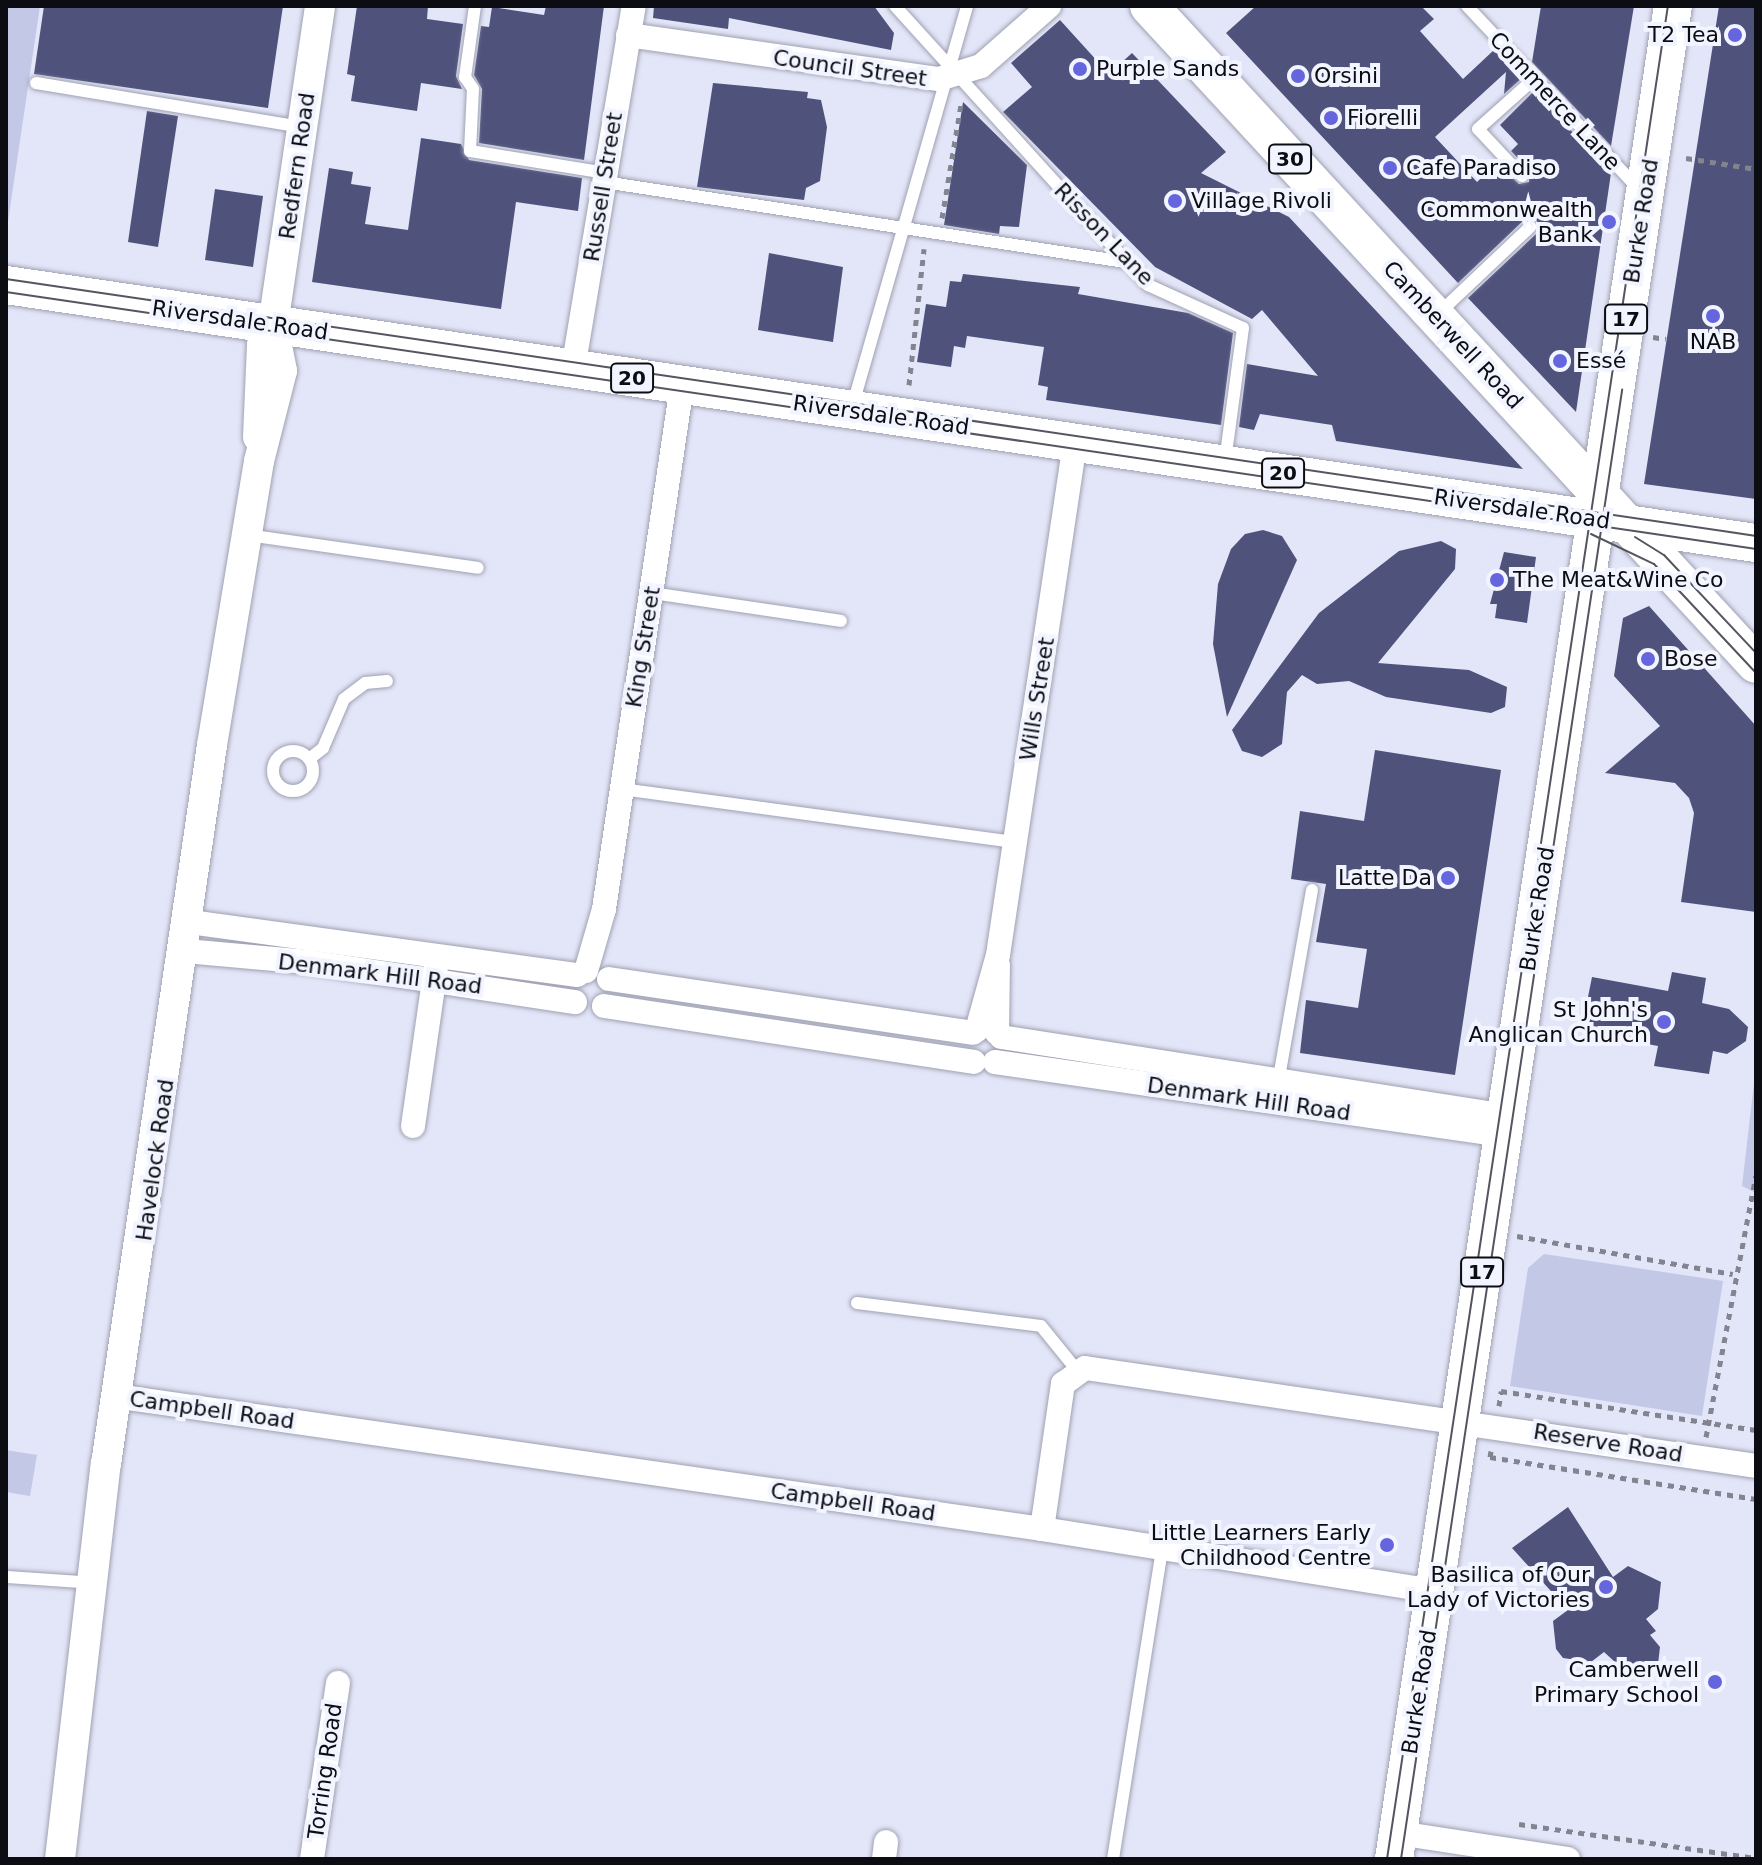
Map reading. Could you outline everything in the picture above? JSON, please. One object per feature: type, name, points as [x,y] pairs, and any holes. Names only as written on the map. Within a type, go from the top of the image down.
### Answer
[{"type":"main road","name":"Camberwell Road","points":[[1149,6],[1435,316],[1609,513],[1756,664]]},
{"type":"main road","name":"Burke Road","points":[[1396,1846],[1435,1591],[1478,1422],[1488,1231],[1609,513],[1645,196],[1673,6]]},
{"type":"main road","name":"Riversdale Road","points":[[6,285],[1225,465],[1609,513],[1756,543]]},
{"type":"street","name":"Redfern Road","points":[[273,325],[320,6]]},
{"type":"street","name":"Russell Street","points":[[573,369],[634,6]]},
{"type":"street","name":"Council Street","points":[[628,35],[956,77],[992,57],[1049,6]]},
{"type":"street","name":"Havelock Road","points":[[60,1859],[96,1583],[115,1396],[259,461],[258,376],[273,325]]},
{"type":"street","name":"King Street","points":[[594,975],[682,385]]},
{"type":"street","name":"Wills Street","points":[[984,1062],[1075,443]]},
{"type":"street","name":"Denmark Hill Road","points":[[190,922],[436,970],[575,1002],[589,1010],[604,1006],[984,1062],[1276,1093],[1504,1125]]},
{"type":"street","name":"Denmark Hill Road","points":[[185,951],[436,970],[594,975],[987,1033],[1276,1093]]},
{"type":"street","points":[[413,1126],[436,970]]},
{"type":"street","points":[[575,1002],[594,975]]},
{"type":"street","points":[[594,975],[604,1006]]},
{"type":"street","points":[[984,1062],[967,1045],[987,1033]]},
{"type":"street","points":[[1042,1529],[1063,1384],[1076,1369],[1478,1422]]},
{"type":"street","name":"Campbell Road","points":[[115,1396],[1042,1529],[1435,1591]]},
{"type":"street","name":"Reserve Road","points":[[1478,1422],[1756,1466]]},
{"type":"street","name":"Torring Road","points":[[312,1859],[338,1683]]},
{"type":"street","points":[[1396,1846],[1568,1859]]},
{"type":"lane","points":[[475,6],[465,77],[473,89],[470,151],[903,229],[1125,262]]},
{"type":"lane","name":"Risson Lane","points":[[895,6],[956,77],[1148,285],[1243,328],[1225,465]]},
{"type":"lane","points":[[851,411],[903,229],[956,77],[967,6]]},
{"type":"lane","name":"Commerce Lane","points":[[1467,6],[1645,196]]},
{"type":"lane","points":[[1522,176],[1478,129],[1534,79]]},
{"type":"lane","points":[[36,83],[302,127]]},
{"type":"lane","points":[[1435,316],[1530,227]]},
{"type":"lane","points":[[247,535],[478,568]]},
{"type":"lane","points":[[652,593],[841,621]]},
{"type":"lane","points":[[309,759],[323,748],[344,699],[365,683],[387,681]]},
{"type":"lane","points":[[622,789],[1015,842]]},
{"type":"lane","points":[[1276,1093],[1312,890]]},
{"type":"lane","points":[[857,1303],[1041,1326],[1076,1369]]},
{"type":"lane","points":[[1113,1859],[1162,1548]]},
{"type":"lane","points":[[6,1577],[96,1583]]},
{"type":"path","points":[[909,385],[956,77]]},
{"type":"path","points":[[1686,158],[1756,169]]},
{"type":"path","points":[[1703,1457],[1733,1274],[1756,1176]]},
{"type":"path","points":[[1488,1231],[1733,1274]]},
{"type":"path","points":[[1756,1430],[1501,1391],[1478,1422],[1490,1457],[1756,1499]]},
{"type":"path","points":[[1513,1823],[1756,1858]]},
{"type":"shaded area","points":[[6,6],[40,6],[6,235]]},
{"type":"shaded area","points":[[1756,1066],[1756,1193],[1742,1186]]},
{"type":"shaded area","points":[[1544,1254],[1723,1281],[1702,1416],[1510,1386],[1528,1268]]},
{"type":"shaded area","points":[[6,1450],[37,1455],[30,1496],[6,1492]]},
{"type":"building","points":[[44,6],[283,6],[268,108],[34,74]]},
{"type":"building","points":[[357,6],[428,6],[427,19],[463,24],[456,76],[462,89],[421,83],[417,111],[351,101],[355,76],[347,74]]},
{"type":"building","points":[[546,6],[604,6],[584,160],[479,143],[482,89],[474,75],[481,26],[489,27],[492,7],[544,15]]},
{"type":"building","points":[[654,6],[874,6],[894,33],[891,50],[729,18],[728,29],[653,18]]},
{"type":"building","points":[[1256,6],[1421,6],[1434,19],[1420,31],[1463,79],[1495,49],[1522,78],[1504,94],[1506,72],[1435,137],[1477,182],[1497,163],[1519,184],[1529,182],[1529,170],[1511,151],[1518,144],[1500,125],[1534,91],[1611,173],[1576,412],[1468,298],[1536,234],[1537,221],[1524,220],[1458,283],[1226,33]]},
{"type":"building","points":[[1541,6],[1634,6],[1611,146],[1532,62]]},
{"type":"building","points":[[1719,6],[1756,6],[1756,499],[1644,484]]},
{"type":"building","points":[[1060,20],[1109,74],[1132,53],[1226,152],[1201,173],[1289,217],[1523,469],[1336,441],[1332,425],[1260,414],[1254,430],[1239,427],[1247,364],[1318,376],[1262,310],[1252,319],[1155,267],[1003,112],[1032,87],[1011,63]]},
{"type":"building","points":[[713,83],[808,92],[807,98],[821,100],[827,127],[820,181],[806,188],[804,200],[697,187]]},
{"type":"building","points":[[963,102],[1027,165],[1019,227],[1000,226],[999,234],[944,225]]},
{"type":"building","points":[[147,111],[178,116],[158,247],[128,242]]},
{"type":"building","points":[[421,138],[461,144],[469,160],[582,178],[578,211],[516,202],[501,309],[312,282],[329,168],[353,172],[351,184],[371,187],[365,224],[408,230]]},
{"type":"building","points":[[215,189],[263,196],[253,267],[205,260]]},
{"type":"building","points":[[769,253],[843,267],[833,342],[758,330]]},
{"type":"building","points":[[963,274],[1080,287],[1078,294],[1188,313],[1233,333],[1221,425],[1046,400],[1048,387],[1038,385],[1044,347],[967,336],[965,348],[954,346],[951,367],[917,362],[926,304],[946,307],[950,281],[961,282]]},
{"type":"building","points":[[1263,530],[1282,536],[1297,560],[1227,717],[1213,644],[1218,584],[1231,549],[1245,534]]},
{"type":"building","points":[[1441,541],[1456,549],[1455,569],[1378,663],[1469,670],[1507,687],[1505,707],[1491,713],[1386,697],[1349,681],[1317,684],[1302,675],[1287,692],[1282,744],[1262,757],[1242,751],[1232,730],[1319,613],[1399,551]]},
{"type":"building","points":[[1504,552],[1536,557],[1527,623],[1495,618],[1497,604],[1490,604]]},
{"type":"building","points":[[1649,606],[1756,726],[1756,912],[1681,902],[1694,813],[1689,798],[1675,783],[1605,773],[1660,726],[1614,676],[1623,618]]},
{"type":"building","points":[[1375,750],[1501,770],[1455,1075],[1300,1053],[1306,1000],[1358,1008],[1367,949],[1316,942],[1326,884],[1291,879],[1300,811],[1364,821]]},
{"type":"building","name":"St John's Anglican Church","points":[[1672,972],[1706,978],[1702,1003],[1729,1009],[1748,1027],[1746,1041],[1727,1054],[1713,1051],[1709,1074],[1654,1066],[1658,1046],[1581,1032],[1592,977],[1668,991]]},
{"type":"building","name":"Basilica of Our Lady of Victories","points":[[1568,1507],[1613,1577],[1628,1566],[1661,1582],[1658,1609],[1646,1619],[1656,1631],[1650,1635],[1660,1647],[1658,1664],[1644,1675],[1626,1672],[1604,1652],[1591,1662],[1563,1658],[1556,1649],[1553,1621],[1568,1610],[1512,1548]]},
{"type":"tram line","points":[[1387,1859],[1668,6]]},
{"type":"tram line","points":[[6,279],[1756,536]]},
{"type":"tram line","points":[[6,292],[1756,549]]},
{"type":"tram line","points":[[1401,1859],[1622,390]]},
{"type":"tram line","points":[[1591,534],[1654,564],[1756,673]]},
{"type":"tram line","points":[[1635,537],[1664,555],[1756,653]]},
{"type":"place","name":"T2 Tea","points":[[1735,35]]},
{"type":"place","name":"Purple Sands","points":[[1080,69]]},
{"type":"place","name":"Orsini","points":[[1298,76]]},
{"type":"place","name":"Fiorelli","points":[[1331,118]]},
{"type":"place","name":"Cafe Paradiso","points":[[1390,168]]},
{"type":"place","name":"Village Rivoli","points":[[1175,201]]},
{"type":"place","name":"Commonwealth Bank","points":[[1609,222]]},
{"type":"place","name":"NAB","points":[[1713,316]]},
{"type":"place","name":"Essé","points":[[1560,361]]},
{"type":"place","name":"The Meat&Wine Co","points":[[1497,580]]},
{"type":"place","name":"Bose","points":[[1648,659]]},
{"type":"place","name":"Latte Da","points":[[1448,878]]},
{"type":"place","name":"St John's Anglican Church","points":[[1664,1022]]},
{"type":"place","name":"Little Learners Early Childhood Centre","points":[[1387,1545]]},
{"type":"place","name":"Basilica of Our Lady of Victories","points":[[1606,1587]]},
{"type":"place","name":"Camberwell Primary School","points":[[1715,1682]]}]
